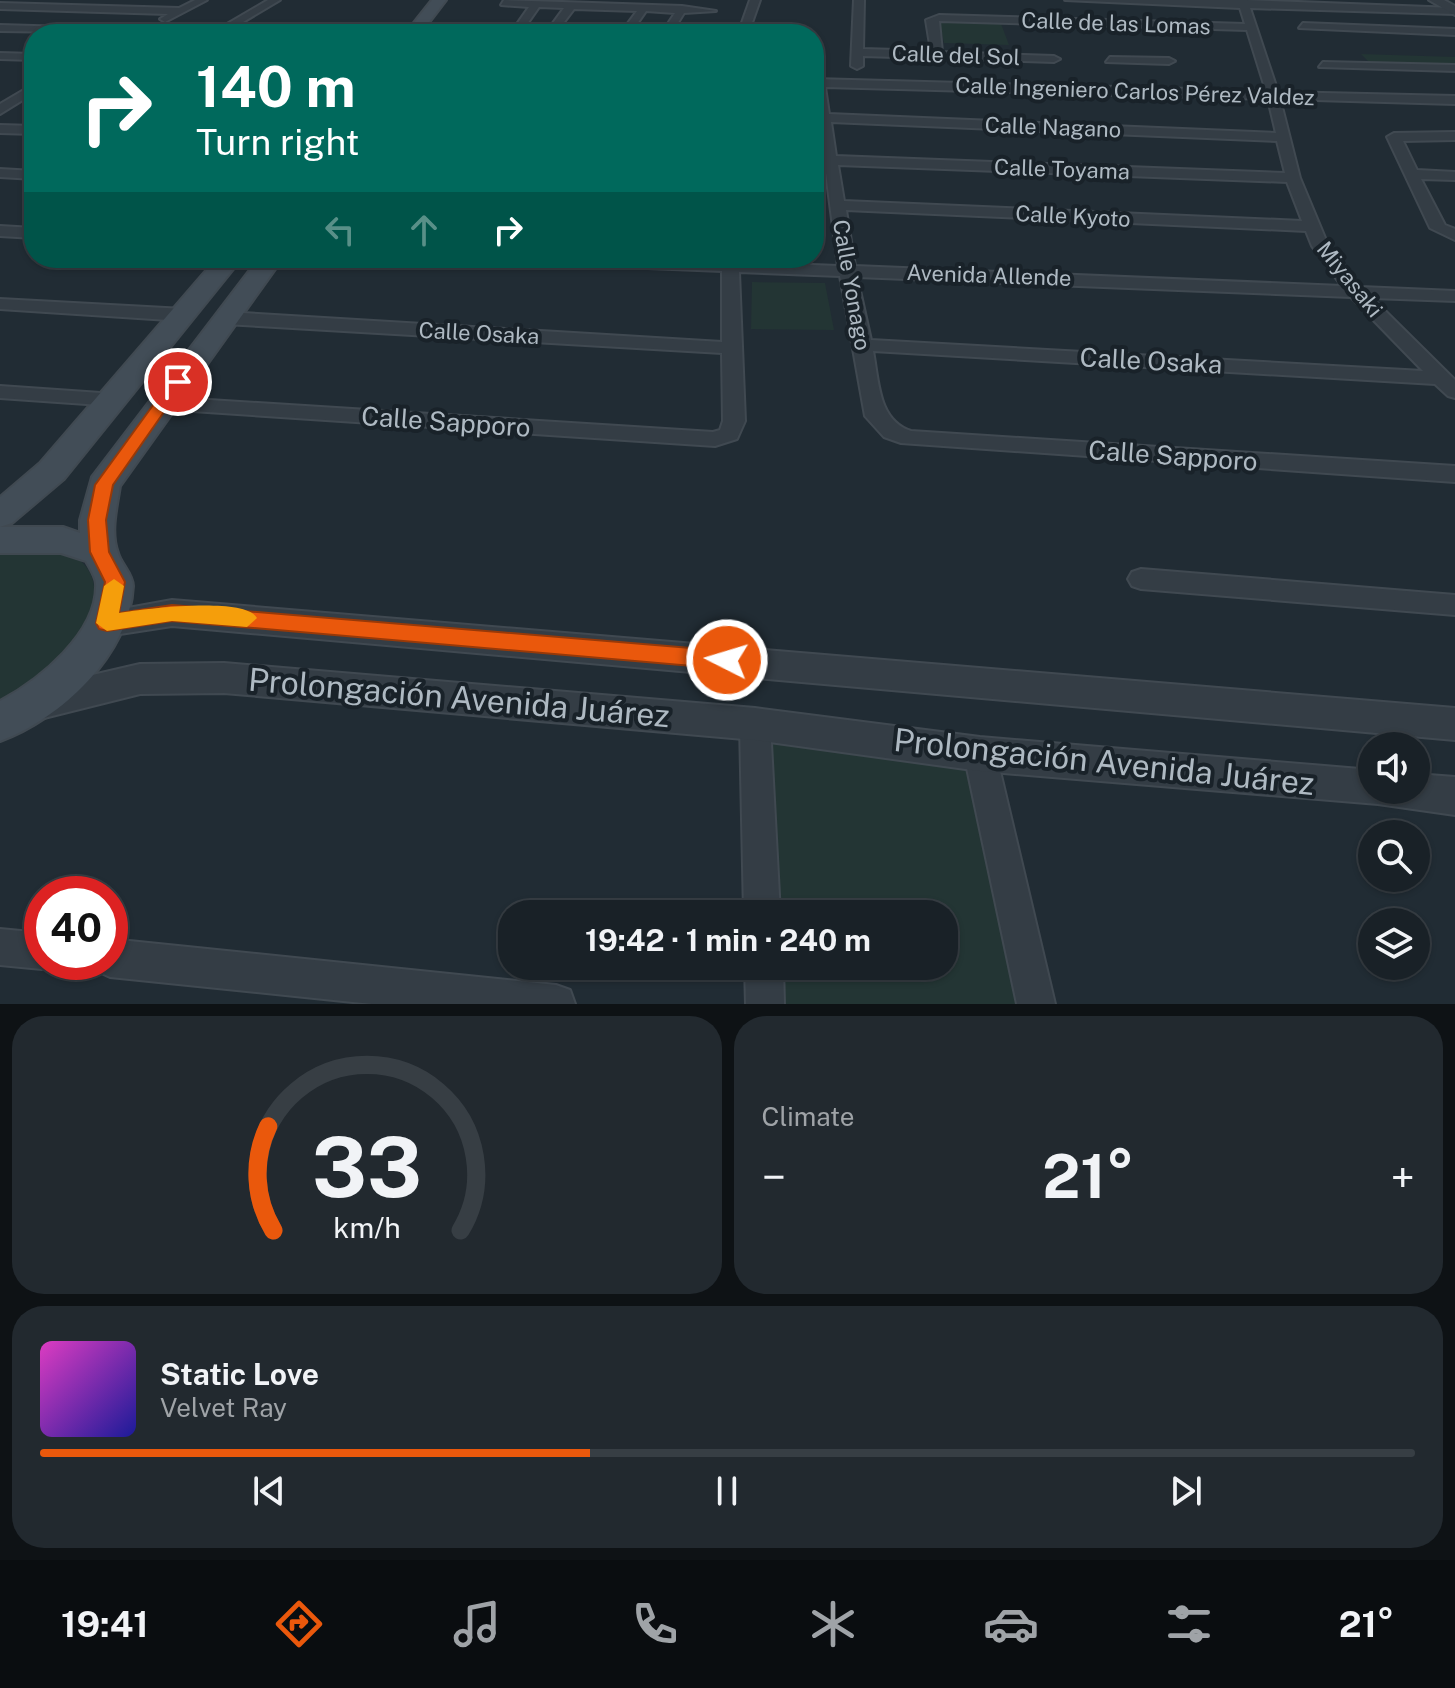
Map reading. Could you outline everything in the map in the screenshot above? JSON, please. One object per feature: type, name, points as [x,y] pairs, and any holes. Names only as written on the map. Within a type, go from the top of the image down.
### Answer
[{"type":"main road","points":[[420,24],[439,0]]},
{"type":"main road","points":[[0,515],[34,490],[115,400],[222,268]]},
{"type":"main road","points":[[13,714],[77,665],[107,623],[115,582],[99,552],[97,520],[104,485],[263,268]]},
{"type":"main road","points":[[0,540],[63,540],[99,552]]},
{"type":"street","points":[[154,24],[202,0]]},
{"type":"street","points":[[233,24],[275,0]]},
{"type":"street","points":[[747,24],[755,0]]},
{"type":"street","points":[[856,84],[859,0]]},
{"type":"street","points":[[1070,0],[1243,2],[1455,11]]},
{"type":"street","points":[[1435,0],[1455,11]]},
{"type":"street","name":"Miyasaki","points":[[1243,2],[1273,94],[1293,178],[1309,226],[1327,257],[1355,291],[1448,385]]},
{"type":"street","points":[[504,3],[711,11]]},
{"type":"street","points":[[522,24],[536,4]]},
{"type":"street","points":[[558,24],[572,5]]},
{"type":"street","points":[[0,6],[180,11]]},
{"type":"street","points":[[632,24],[644,8]]},
{"type":"street","points":[[672,24],[682,9]]},
{"type":"street","name":"Calle de las Lomas","points":[[937,55],[931,20],[934,18],[1084,22],[1169,49],[1250,27]]},
{"type":"street","points":[[1009,20],[1014,32]]},
{"type":"street","points":[[1084,22],[1092,35]]},
{"type":"street","points":[[1303,26],[1455,32]]},
{"type":"street","points":[[0,28],[24,29]]},
{"type":"street","points":[[1337,28],[1344,39]]},
{"type":"street","points":[[1019,45],[1024,58]]},
{"type":"street","points":[[1101,48],[1113,64],[1169,49]]},
{"type":"street","points":[[1351,50],[1361,66]]},
{"type":"street","name":"Calle del Sol","points":[[857,52],[1054,59]]},
{"type":"street","points":[[0,56],[24,57]]},
{"type":"street","points":[[1323,65],[1455,68]]},
{"type":"street","name":"Calle Ingeniero Carlos Pérez Valdez","points":[[824,83],[1455,100]]},
{"type":"street","points":[[0,92],[24,92]]},
{"type":"street","points":[[0,110],[24,96]]},
{"type":"street","name":"Calle Nagano","points":[[824,118],[1282,137]]},
{"type":"street","name":"Calle Yonago","points":[[824,118],[847,269],[876,416],[892,432]]},
{"type":"street","points":[[0,129],[24,130]]},
{"type":"street","points":[[1455,136],[1394,137],[1417,179],[1438,228],[1455,235]]},
{"type":"street","name":"Calle Toyama","points":[[831,160],[1293,178]]},
{"type":"street","points":[[0,173],[24,174]]},
{"type":"street","points":[[1417,179],[1455,176]]},
{"type":"street","points":[[1417,179],[1455,186]]},
{"type":"street","name":"Calle Kyoto","points":[[838,205],[1309,226]]},
{"type":"street","points":[[0,231],[24,232]]},
{"type":"street","points":[[730,268],[733,348]]},
{"type":"street","name":"Avenida Allende","points":[[824,268],[1455,296]]},
{"type":"street","points":[[0,304],[184,315]]},
{"type":"street","name":"Calle Osaka","points":[[225,318],[733,348]]},
{"type":"street","name":"Calle Osaka","points":[[862,345],[1448,385]]},
{"type":"street","name":"Calle Sapporo","points":[[162,403],[715,439],[729,434],[734,421],[733,348]]},
{"type":"street","points":[[0,392],[115,400]]},
{"type":"street","name":"Calle Sapporo","points":[[892,432],[909,438],[1455,474]]},
{"type":"street","points":[[1141,579],[1455,605]]},
{"type":"street","points":[[107,623],[172,613],[1455,724]]},
{"type":"street","name":"Prolongación Avenida Juárez","points":[[13,714],[140,679],[224,678],[755,724],[980,754],[1358,787]]},
{"type":"street","points":[[755,724],[761,900]]},
{"type":"street","points":[[980,754],[1036,1004]]},
{"type":"street","points":[[1430,794],[1455,796]]},
{"type":"street","points":[[0,947],[24,949]]},
{"type":"street","points":[[128,960],[556,1004]]},
{"type":"street","points":[[764,980],[765,1004]]},
{"type":"shaded area","points":[[939,20],[1000,21],[1009,45],[944,43]]},
{"type":"shaded area","points":[[1361,54],[1455,57],[1455,65],[1370,63]]},
{"type":"shaded area","points":[[752,282],[825,283],[834,330],[751,329]]},
{"type":"shaded area","points":[[40,546],[70,554],[84,564],[92,576],[93,605],[82,635],[64,660],[0,709],[0,547]]},
{"type":"shaded area","points":[[766,737],[973,771],[1020,1004],[779,1004],[778,980],[958,980],[958,900],[774,900]]},
{"type":"slow traffic","points":[[114,586],[107,623],[172,613],[247,618]]},
{"type":"route","points":[[178,382],[104,485],[97,520],[99,552],[115,582],[107,623],[172,613],[727,660]]}]
